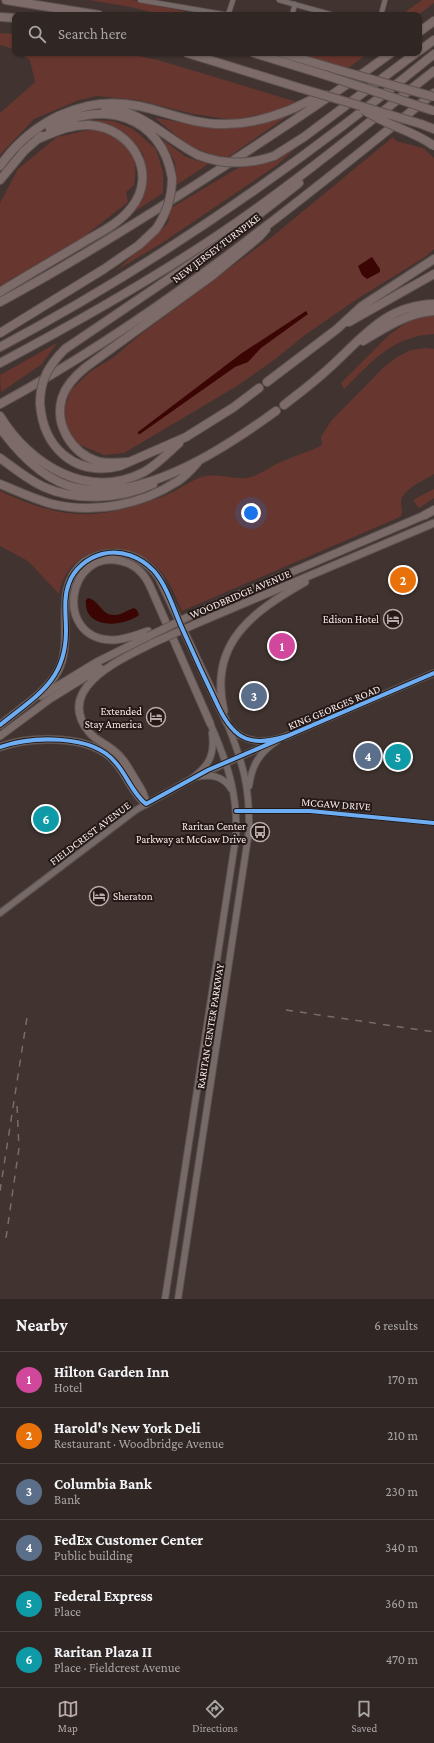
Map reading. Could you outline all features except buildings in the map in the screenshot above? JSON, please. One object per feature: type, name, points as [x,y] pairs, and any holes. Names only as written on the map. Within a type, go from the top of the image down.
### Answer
[{"type":"highway","points":[[6,0],[80,12]]},
{"type":"highway","points":[[0,16],[12,18]]},
{"type":"highway","points":[[422,30],[434,21]]},
{"type":"highway","points":[[422,49],[434,40]]},
{"type":"highway","name":"NEW JERSEY TURNPIKE","points":[[0,347],[127,275],[231,209],[350,121],[434,54]]},
{"type":"highway","points":[[197,56],[434,129]]},
{"type":"highway","points":[[264,56],[434,111]]},
{"type":"highway","points":[[292,56],[434,97]]},
{"type":"highway","points":[[0,302],[118,234],[340,91],[387,56]]},
{"type":"highway","points":[[56,117],[87,108],[111,108],[142,118],[184,148],[208,159],[232,163],[253,161],[274,156],[304,137],[412,56]]},
{"type":"highway","name":"NEW JERSEY TURNPIKE","points":[[0,363],[136,288],[238,222],[314,165],[434,71]]},
{"type":"highway","points":[[0,166],[28,136],[62,113],[86,105],[111,103],[138,106],[206,123],[240,123],[272,116],[318,97],[340,91]]},
{"type":"highway","name":"NEW JERSEY TURNPIKE","points":[[0,404],[134,322],[181,290],[434,94]]},
{"type":"highway","points":[[359,106],[378,120],[415,134],[434,146]]},
{"type":"highway","points":[[0,180],[24,151],[55,127],[78,117],[99,113],[116,115],[134,121],[154,137],[167,157],[172,178],[170,199],[167,210],[156,229],[122,257],[74,289],[0,333]]},
{"type":"highway","points":[[0,292],[111,226],[130,210],[140,193],[143,182],[140,162],[130,143],[113,130],[103,127],[80,125],[68,127],[38,139]]},
{"type":"highway","points":[[259,388],[234,407],[186,437],[110,469],[84,467],[73,462],[63,454],[48,437],[41,415],[40,392],[48,369],[65,348],[189,265],[261,214],[299,183],[314,165]]},
{"type":"highway","points":[[128,462],[111,463],[98,461],[79,451],[71,442],[64,432],[60,410],[62,398],[68,385],[86,367],[173,304],[259,237],[273,220]]},
{"type":"highway","points":[[267,382],[337,329],[362,306],[434,259]]},
{"type":"highway","points":[[337,329],[434,274]]},
{"type":"highway","points":[[284,405],[313,382],[386,316],[416,306],[434,304]]},
{"type":"highway","points":[[351,348],[396,321],[416,313],[434,311]]},
{"type":"highway","points":[[0,416],[2,426],[17,449],[34,465],[62,483],[77,488],[92,490],[124,488],[168,474],[202,458],[236,439],[276,411]]},
{"type":"highway","points":[[2,426],[24,447],[49,467],[64,475],[92,482],[115,481],[144,472],[152,468],[186,437]]},
{"type":"highway","points":[[0,458],[38,484],[70,495],[98,496],[127,493],[156,483],[168,474]]},
{"type":"highway","points":[[0,484],[52,504],[82,508],[111,507],[140,500],[168,487],[185,476],[202,458]]},
{"type":"highway","points":[[425,515],[434,511]]},
{"type":"main road","name":"WOODBRIDGE AVENUE","points":[[0,725],[71,677],[148,633],[425,515]]},
{"type":"main road","name":"WOODBRIDGE AVENUE","points":[[0,736],[66,688],[103,667],[200,622],[434,523]]},
{"type":"main road","points":[[0,725],[47,686],[60,668],[65,647],[66,593],[73,575],[81,565],[91,558],[113,553],[124,554],[138,559],[148,566],[159,578],[227,723],[241,736],[251,741],[273,740],[287,736]]},
{"type":"main road","points":[[148,633],[112,640],[99,637],[85,630],[76,617],[73,601],[76,584],[83,573],[97,563],[113,560],[130,564],[142,572],[150,586],[210,723],[213,744],[211,758],[202,770],[191,779]]},
{"type":"main road","points":[[227,723],[220,689],[220,674],[225,656],[235,638],[252,618],[272,602],[348,560]]},
{"type":"main road","points":[[146,804],[142,791],[122,759],[113,749],[91,735],[82,718],[80,707],[85,690],[92,680],[117,662],[153,643]]},
{"type":"main road","name":"RARITAN CENTER PARKWAY","points":[[165,1299],[234,856],[236,811],[235,795],[226,762],[210,723]]},
{"type":"main road","name":"RARITAN CENTER PARKWAY","points":[[178,1299],[249,831],[249,812],[245,774],[240,756],[227,723]]},
{"type":"main road","points":[[0,747],[27,740],[50,739],[68,741],[97,749],[114,760],[137,796],[146,804]]},
{"type":"main road","points":[[248,799],[250,777],[255,762],[264,750],[276,741]]},
{"type":"main road","points":[[191,779],[207,776],[218,777],[228,784],[235,795]]},
{"type":"street","points":[[140,0],[210,12]]},
{"type":"street","points":[[229,12],[233,0]]},
{"type":"street","points":[[279,0],[323,12]]},
{"type":"street","points":[[382,12],[385,0]]},
{"type":"street","points":[[293,12],[295,4]]},
{"type":"street","name":"KING GEORGES ROAD","points":[[240,756],[434,673]]},
{"type":"street","name":"FIELDCREST AVENUE","points":[[0,913],[106,831],[146,804],[191,779],[240,756]]},
{"type":"street","name":"MCGAW DRIVE","points":[[236,811],[310,811],[434,823]]},
{"type":"shaded area","points":[[89,0],[132,0],[186,12],[151,12]]},
{"type":"shaded area","points":[[422,0],[434,0],[434,3],[422,12],[405,12]]},
{"type":"shaded area","points":[[0,33],[12,34],[12,49],[0,45]]},
{"type":"shaded area","points":[[24,56],[139,56],[158,60],[297,102],[268,113],[232,120],[189,113],[138,100],[97,96],[79,100],[34,119],[0,155],[0,113],[35,82],[30,60]]},
{"type":"shaded area","points":[[306,56],[364,56],[347,69]]},
{"type":"shaded area","points":[[289,115],[225,159],[189,146],[155,118],[208,126],[244,127]]},
{"type":"shaded area","points":[[95,120],[113,121],[133,129],[156,149],[163,172],[163,193],[134,212],[142,199],[148,178],[143,154],[125,133]]},
{"type":"shaded area","points":[[98,128],[124,144],[133,155],[135,163],[134,185],[126,192],[128,202],[86,235],[0,286],[0,203],[18,169],[57,137]]},
{"type":"shaded area","points":[[393,137],[396,141],[423,148],[434,158],[434,249],[425,257],[357,299],[305,335],[274,360],[237,386],[124,453],[104,455],[78,444],[68,430],[64,410],[71,390],[91,371],[114,357],[141,334],[273,236]]},
{"type":"shaded area","points":[[162,139],[186,157],[208,164],[177,185],[175,162]]},
{"type":"shaded area","points":[[296,148],[277,165],[162,243],[117,270],[168,223],[171,208],[238,168],[276,161]]},
{"type":"shaded area","points":[[372,257],[380,269],[380,272],[367,279],[362,275],[358,266]]},
{"type":"shaded area","points":[[306,311],[308,314],[261,348],[248,362],[235,367],[138,434],[138,432],[242,353]]},
{"type":"shaded area","points":[[427,316],[434,316],[434,334],[419,336],[394,345],[374,360],[344,389],[341,383],[388,336],[407,322]]},
{"type":"shaded area","points":[[57,343],[42,364],[1,392],[0,375]]},
{"type":"shaded area","points":[[426,348],[434,349],[434,474],[405,493],[402,497],[402,512],[400,517],[182,611],[172,588],[158,568],[144,558],[129,551],[114,549],[99,550],[85,556],[73,565],[64,577],[59,594],[28,561],[0,546],[0,491],[43,508],[82,514],[100,513],[120,510],[164,496],[205,476],[216,475],[240,478],[251,477],[281,462],[321,446],[321,437],[331,421],[383,368],[397,357],[411,350]]},
{"type":"shaded area","points":[[434,489],[434,498],[419,508],[413,500]]},
{"type":"shaded area","points":[[88,598],[92,599],[104,611],[111,615],[120,614],[134,608],[137,610],[139,615],[132,619],[114,624],[97,621],[87,610],[86,600]]},
{"type":"railway","points":[[286,1010],[434,1032]]},
{"type":"railway","points":[[0,1191],[28,1011]]},
{"type":"railway","points":[[6,1238],[19,1148],[17,1105]]},
{"type":"cycle path","points":[[0,725],[37,696],[55,675],[61,663],[65,648],[66,595],[69,583],[74,573],[91,558],[102,554],[123,553],[137,558],[149,566],[159,577],[219,708],[231,728],[238,734],[254,741],[264,741],[287,736]]},
{"type":"cycle path","points":[[0,747],[13,743],[44,740],[61,740],[92,746],[105,753],[115,762],[137,795],[146,804],[208,770],[434,673]]},
{"type":"cycle path","points":[[236,811],[310,811],[434,823]]},
{"type":"place","name":"Harold's New York Deli","points":[[403,580]]},
{"type":"place","name":"Edison Hotel","points":[[393,619]]},
{"type":"place","name":"Hilton Garden Inn","points":[[282,646]]},
{"type":"place","name":"Columbia Bank","points":[[254,696]]},
{"type":"place","name":"Extended Stay America","points":[[156,717]]},
{"type":"place","name":"FedEx Customer Center","points":[[368,756]]},
{"type":"place","name":"Federal Express","points":[[398,757]]},
{"type":"place","name":"Raritan Plaza II","points":[[46,819]]},
{"type":"place","name":"Raritan Center Parkway at McGaw Drive","points":[[260,832]]},
{"type":"place","name":"Sheraton","points":[[99,896]]}]
